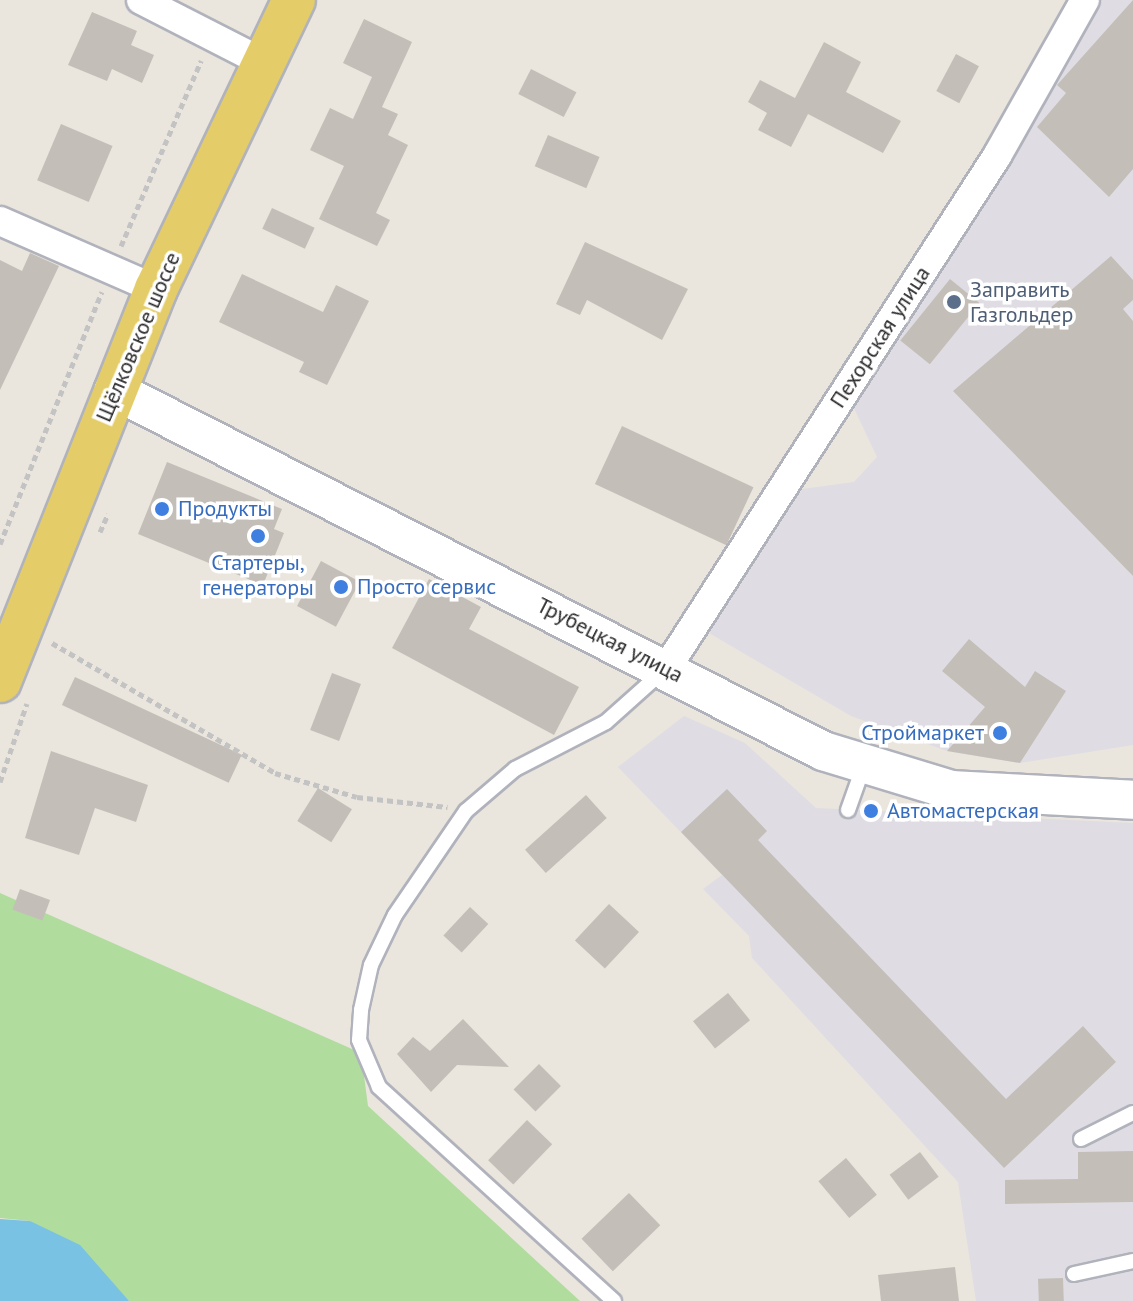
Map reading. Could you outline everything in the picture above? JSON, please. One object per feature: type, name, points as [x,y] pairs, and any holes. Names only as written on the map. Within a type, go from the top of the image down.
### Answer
[{"type":"main road","name":"Щёлковское шоссе","points":[[15,687],[114,390],[156,289],[294,0]]},
{"type":"main road","name":"Трубецкая улица","points":[[114,390],[823,751],[951,790],[1133,800]]},
{"type":"street","points":[[141,0],[262,62]]},
{"type":"street","name":"Пехорская улица","points":[[666,669],[997,156],[1085,0]]},
{"type":"street","points":[[0,221],[156,289]]},
{"type":"lane","points":[[614,1301],[379,1087],[359,1040],[371,965],[395,915],[466,811],[515,769],[606,722],[666,669]]},
{"type":"lane","points":[[848,810],[865,764]]},
{"type":"lane","points":[[1081,1139],[1133,1113]]},
{"type":"lane","points":[[1074,1274],[1133,1261]]},
{"type":"path","points":[[51,642],[275,773],[357,797],[466,811]]},
{"type":"path","points":[[0,782],[15,687]]},
{"type":"shaded area","points":[[1102,0],[1133,0],[1133,745],[1020,763],[947,751],[851,716],[709,633],[802,489],[854,482],[877,457],[852,404]]},
{"type":"shaded area","points":[[684,716],[745,743],[816,808],[1133,823],[1133,1301],[976,1301],[958,1182],[752,958],[749,936],[703,889],[722,875],[618,767]]},
{"type":"green space","points":[[0,893],[361,1053],[368,1106],[580,1301],[129,1301],[30,1221],[0,1218]]},
{"type":"water","points":[[0,1219],[30,1221],[80,1245],[129,1301],[0,1301]]},
{"type":"building","points":[[1133,0],[1133,169],[1109,197],[1037,127],[1066,93],[1057,85]]},
{"type":"building","points":[[92,12],[137,31],[131,45],[154,55],[142,83],[112,69],[107,81],[68,65]]},
{"type":"building","points":[[364,19],[412,42],[382,107],[398,114],[388,135],[408,145],[376,213],[390,220],[377,246],[319,219],[344,166],[310,150],[330,108],[353,119],[372,77],[343,63]]},
{"type":"building","points":[[824,42],[861,62],[846,92],[901,121],[883,153],[808,114],[791,147],[758,130],[767,113],[748,102],[760,80],[795,98]]},
{"type":"building","points":[[956,54],[979,66],[959,103],[936,91]]},
{"type":"building","points":[[531,69],[576,92],[564,117],[518,94]]},
{"type":"building","points":[[61,124],[113,146],[89,202],[37,180]]},
{"type":"building","points":[[548,135],[600,157],[586,188],[535,166]]},
{"type":"building","points":[[272,208],[315,228],[305,249],[262,229]]},
{"type":"building","points":[[585,242],[688,289],[662,340],[587,300],[580,315],[556,304]]},
{"type":"building","points":[[30,253],[59,266],[0,390],[0,260],[22,271]]},
{"type":"building","points":[[1111,256],[1133,280],[1133,300],[1123,309],[1133,321],[1133,576],[953,391]]},
{"type":"building","points":[[242,274],[323,312],[336,285],[369,301],[327,385],[299,372],[304,362],[219,322]]},
{"type":"building","points":[[950,279],[980,303],[930,364],[900,340]]},
{"type":"building","points":[[622,426],[753,487],[726,545],[595,484]]},
{"type":"building","points":[[167,462],[282,509],[274,529],[284,533],[263,585],[138,534]]},
{"type":"building","points":[[321,561],[360,582],[336,627],[297,606]]},
{"type":"building","points":[[429,579],[481,607],[469,629],[579,687],[554,735],[392,648]]},
{"type":"building","points":[[969,639],[1025,687],[1035,671],[1066,691],[1020,763],[947,751],[985,707],[942,671]]},
{"type":"building","points":[[332,673],[361,684],[339,741],[310,730]]},
{"type":"building","points":[[75,677],[242,755],[229,783],[62,705]]},
{"type":"building","points":[[51,751],[148,785],[136,822],[95,808],[79,855],[25,838]]},
{"type":"building","points":[[318,788],[352,809],[331,842],[297,821]]},
{"type":"building","points":[[727,789],[767,831],[758,840],[1006,1099],[1083,1026],[1116,1062],[1004,1168],[681,832]]},
{"type":"building","points":[[586,795],[607,818],[546,873],[525,850]]},
{"type":"building","points":[[20,889],[50,900],[43,921],[12,910]]},
{"type":"building","points":[[609,904],[639,932],[605,969],[575,941]]},
{"type":"building","points":[[470,907],[488,924],[462,953],[443,936]]},
{"type":"building","points":[[728,993],[750,1020],[715,1049],[693,1021]]},
{"type":"building","points":[[463,1019],[509,1067],[457,1065],[431,1092],[397,1054],[413,1037],[430,1051]]},
{"type":"building","points":[[539,1064],[561,1086],[535,1111],[514,1089]]},
{"type":"building","points":[[527,1120],[552,1144],[513,1185],[488,1160]]},
{"type":"building","points":[[1133,1151],[1133,1202],[1005,1204],[1005,1180],[1078,1179],[1078,1152]]},
{"type":"building","points":[[920,1152],[939,1177],[908,1200],[890,1175]]},
{"type":"building","points":[[846,1158],[877,1195],[849,1218],[818,1181]]},
{"type":"building","points":[[629,1193],[660,1225],[613,1271],[582,1239]]},
{"type":"building","points":[[955,1267],[959,1301],[881,1301],[878,1275]]},
{"type":"building","points":[[1063,1278],[1064,1301],[1039,1301],[1038,1279]]},
{"type":"place","name":"Заправить Газгольдер","points":[[954,302]]},
{"type":"place","name":"Продукты","points":[[162,509]]},
{"type":"place","name":"Стартеры, генераторы","points":[[258,536]]},
{"type":"place","name":"Просто сервис","points":[[341,587]]},
{"type":"place","name":"Строймаркет","points":[[1000,733]]},
{"type":"place","name":"Автомастерская","points":[[871,811]]}]
